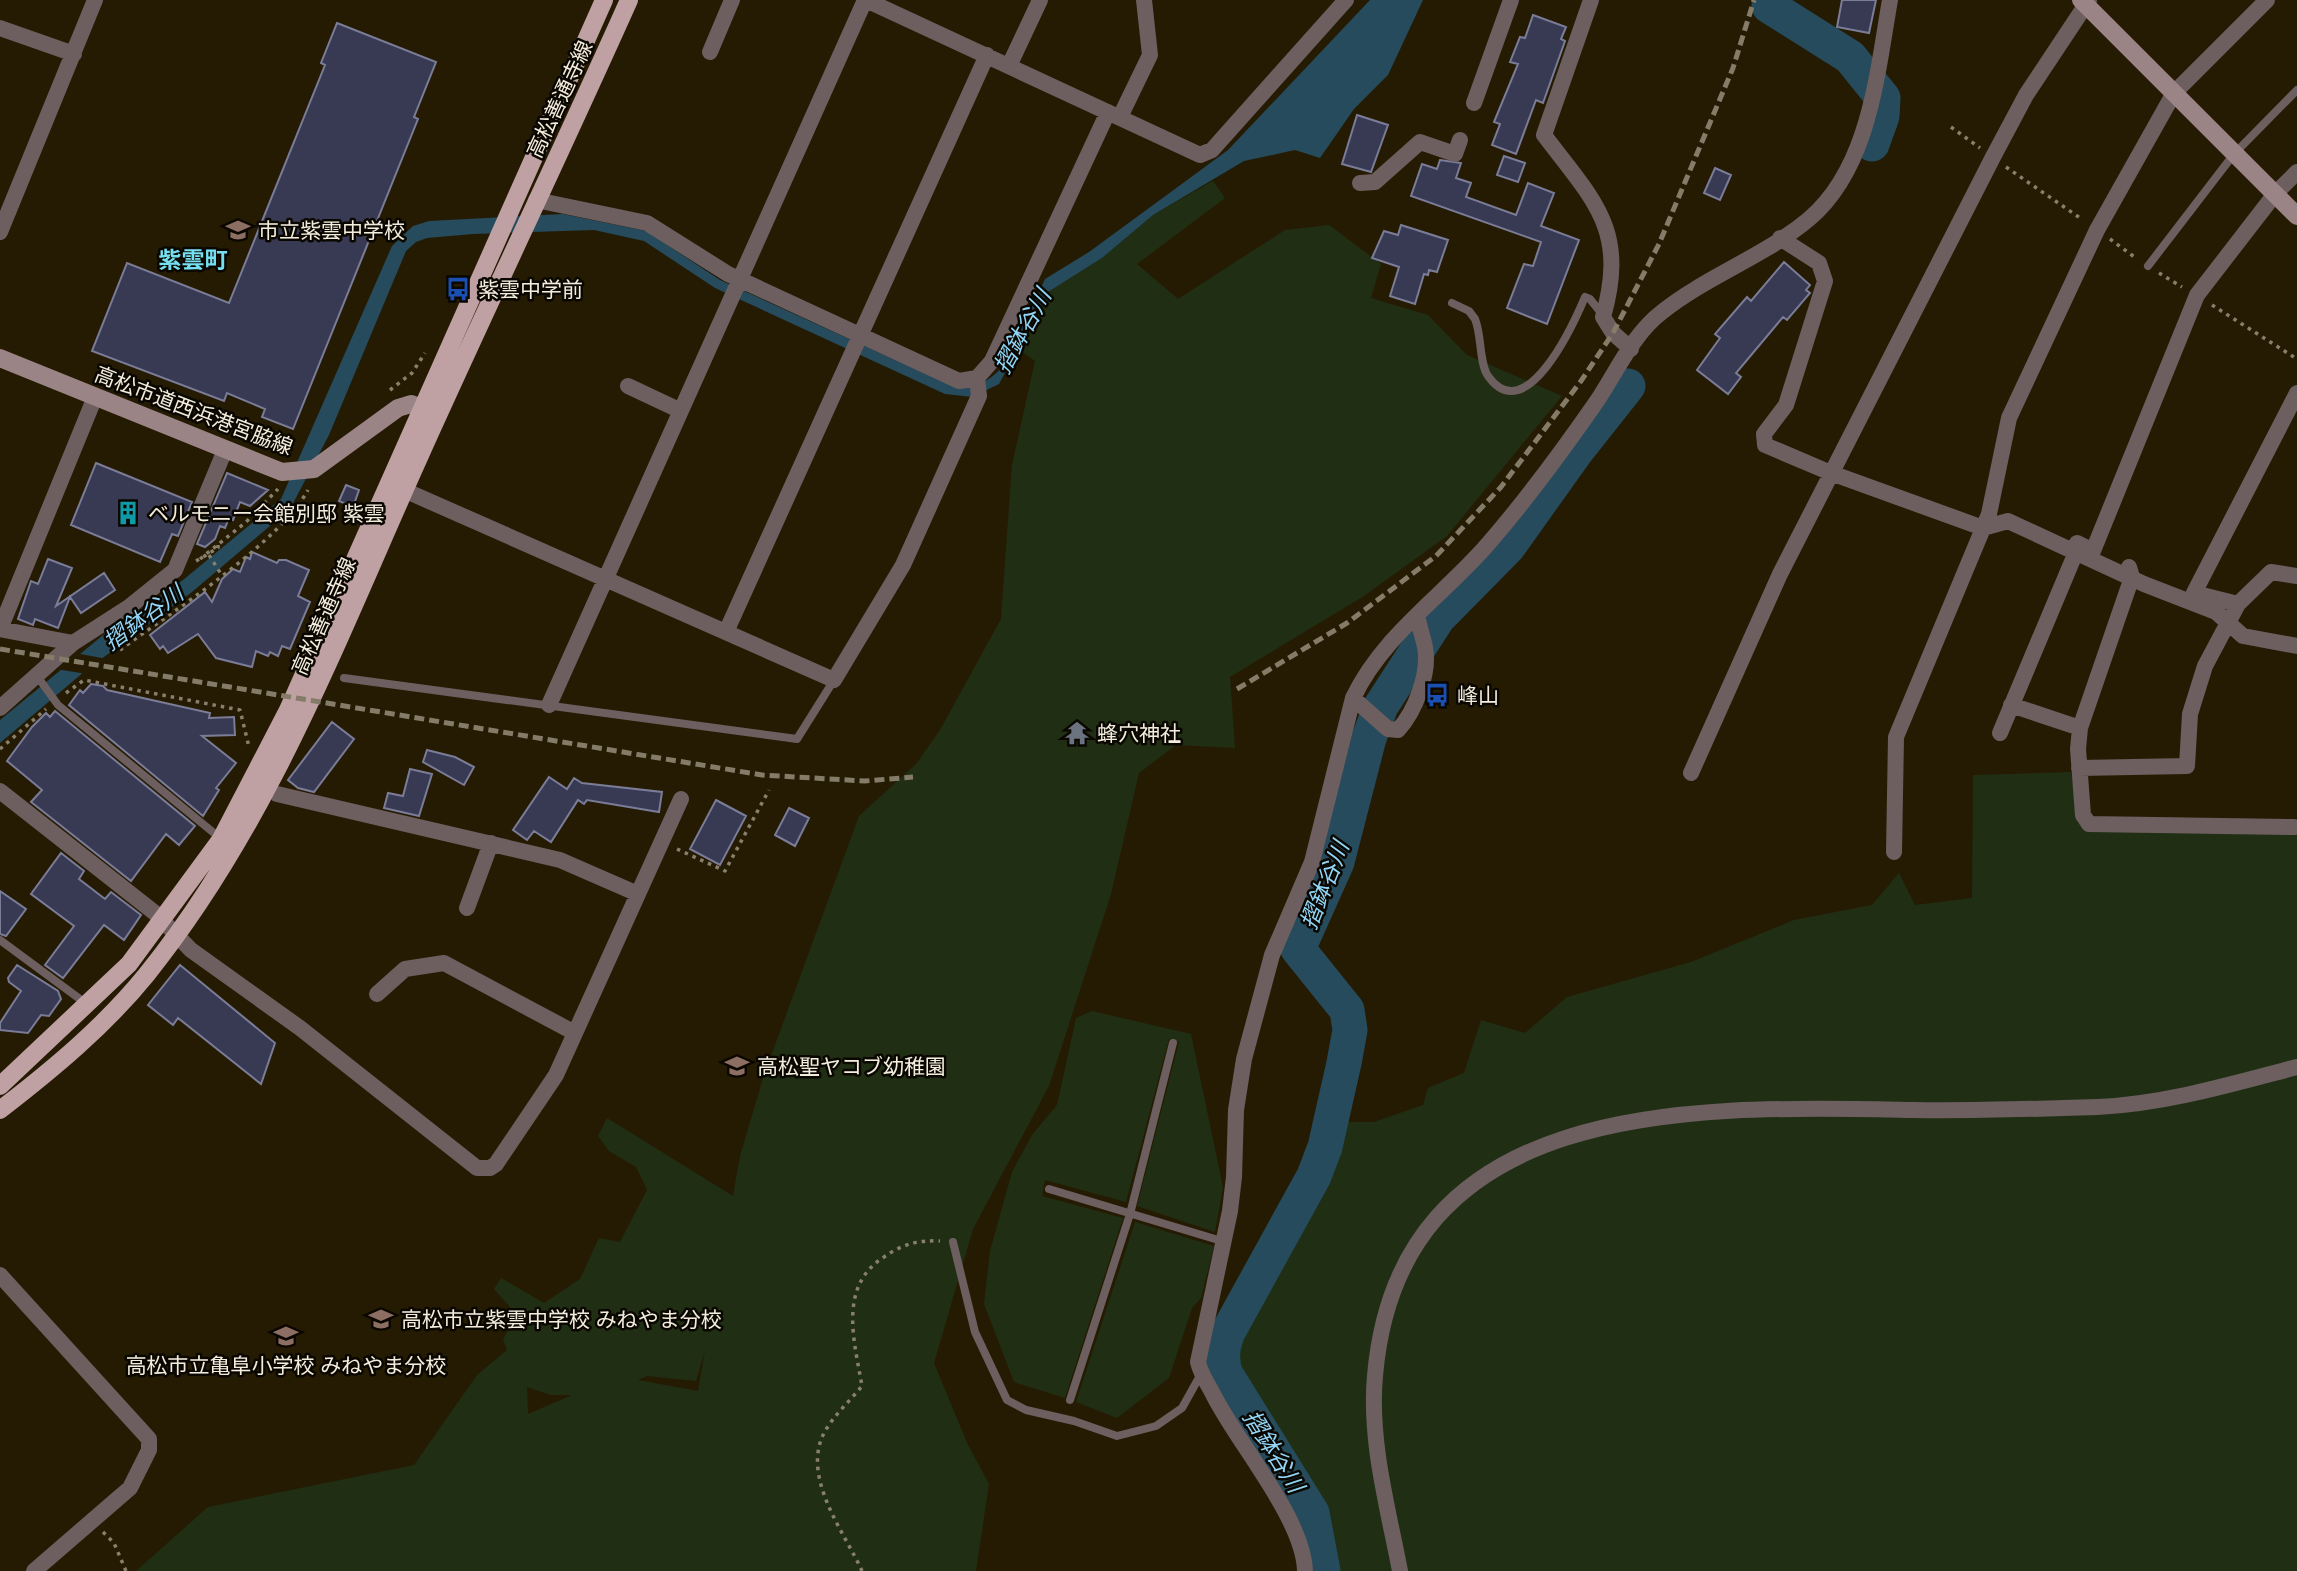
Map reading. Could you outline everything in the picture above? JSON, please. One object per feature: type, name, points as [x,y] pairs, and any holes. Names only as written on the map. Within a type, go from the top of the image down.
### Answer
[{"type":"main road","name":"高松善通寺線","points":[[0,1110],[107,1019],[176,935],[237,845],[270,784],[604,0]]},
{"type":"main road","name":"高松善通寺線","points":[[0,1086],[89,1005],[129,964],[164,921],[221,839],[288,710],[430,411],[536,200],[629,0]]},
{"type":"street","points":[[0,232],[95,0]]},
{"type":"street","points":[[710,52],[732,0]]},
{"type":"street","points":[[549,705],[734,287],[865,0],[1200,155],[1212,150],[1346,0]]},
{"type":"street","points":[[1009,66],[1041,0]]},
{"type":"street","points":[[413,494],[834,680],[903,565],[978,385],[1114,114],[1150,55],[1143,0]]},
{"type":"street","points":[[1474,103],[1511,0]]},
{"type":"street","points":[[1591,0],[1544,135],[1594,200],[1610,233],[1612,286],[1604,317],[1608,328],[1631,349]]},
{"type":"street","points":[[1305,1571],[1305,1555],[1294,1524],[1225,1420],[1201,1374],[1198,1362],[1224,1242],[1234,1177],[1236,1110],[1244,1059],[1272,955],[1312,862],[1353,698],[1364,674],[1380,653],[1488,545],[1576,431],[1637,336],[1661,312],[1810,218],[1855,156],[1870,100],[1890,0]]},
{"type":"street","points":[[1894,852],[1896,737],[1989,514],[2009,418],[2097,230],[2174,93],[2267,0]]},
{"type":"street","points":[[1691,773],[1780,575],[1831,473],[2026,95],[2085,2],[2297,216]]},
{"type":"street","points":[[0,29],[74,54]]},
{"type":"street","points":[[726,632],[987,55]]},
{"type":"street","points":[[1360,183],[1376,182],[1420,142],[1455,154],[1460,140]]},
{"type":"street","points":[[2000,733],[2085,551],[2197,295],[2275,194],[2297,172]]},
{"type":"street","points":[[536,200],[647,223],[734,287],[857,343],[978,385]]},
{"type":"street","points":[[1780,238],[1819,263],[1825,281],[1786,405],[1764,434],[1765,445],[1831,473],[1983,528],[2008,521],[2085,551],[2189,604],[2216,612],[2243,636],[2297,646]]},
{"type":"street","name":"高松市道西浜港宮脇線","points":[[0,358],[225,450],[287,472],[304,472],[320,466],[398,408],[411,404],[430,411]]},
{"type":"street","points":[[628,386],[679,410]]},
{"type":"street","points":[[2238,604],[2194,593],[2297,393]]},
{"type":"street","points":[[73,643],[0,629],[95,397]]},
{"type":"street","points":[[0,709],[40,679],[73,643],[129,607],[175,570],[225,450]]},
{"type":"street","points":[[2079,768],[2187,766],[2190,714],[2197,689],[2238,604],[2271,572],[2297,576]]},
{"type":"street","points":[[2132,577],[2080,728],[2082,815],[2089,824],[2294,827]]},
{"type":"street","points":[[1353,698],[1388,729],[1398,730],[1408,719],[1425,666],[1425,649],[1416,615]]},
{"type":"street","points":[[2011,705],[2080,728]]},
{"type":"street","points":[[0,791],[164,921],[191,950],[300,1028],[477,1168],[490,1168],[496,1164],[556,1075],[681,799]]},
{"type":"street","points":[[277,794],[560,860],[638,894]]},
{"type":"street","points":[[467,908],[491,843]]},
{"type":"street","points":[[377,993],[405,969],[444,963],[575,1033]]},
{"type":"street","points":[[1400,1571],[1374,1424],[1375,1376],[1388,1311],[1408,1260],[1424,1231],[1445,1207],[1476,1180],[1518,1154],[1593,1128],[1711,1112],[1786,1107],[1963,1111],[2103,1107],[2189,1094],[2297,1067]]},
{"type":"street","points":[[0,1275],[149,1439],[149,1450],[130,1488],[34,1571]]},
{"type":"lane","points":[[2148,266],[2234,154],[2297,90]]},
{"type":"lane","points":[[1452,303],[1469,312],[1475,319],[1488,375],[1503,388],[1512,390],[1521,388],[1548,365],[1561,348],[1585,297],[1590,299],[1604,317]]},
{"type":"lane","points":[[344,678],[797,739],[834,680]]},
{"type":"lane","points":[[40,679],[55,700],[221,839]]},
{"type":"lane","points":[[0,940],[89,1005]]},
{"type":"lane","points":[[1070,1400],[1130,1214],[1173,1043]]},
{"type":"lane","points":[[1049,1189],[1224,1242]]},
{"type":"lane","points":[[953,1242],[975,1332],[1007,1400],[1026,1410],[1074,1421],[1117,1436],[1156,1426],[1182,1408],[1201,1374]]},
{"type":"path","points":[[1951,127],[2148,266],[2297,359]]},
{"type":"path","points":[[381,398],[412,373],[430,342]]},
{"type":"path","points":[[175,570],[185,570],[218,545],[270,498],[287,472]]},
{"type":"path","points":[[120,650],[221,574],[296,511],[308,490]]},
{"type":"path","points":[[200,562],[218,545]]},
{"type":"path","points":[[209,555],[221,574]]},
{"type":"path","points":[[0,749],[55,700],[84,680],[240,710],[251,753]]},
{"type":"path","points":[[662,842],[725,871],[769,790]]},
{"type":"path","points":[[862,1571],[847,1539],[832,1519],[818,1474],[824,1434],[862,1385],[852,1335],[853,1305],[868,1267],[897,1249],[919,1240],[953,1242]]},
{"type":"path","points":[[92,1521],[114,1544],[126,1571]]},
{"type":"green space","points":[[1213,181],[1225,198],[1137,264],[1178,299],[1285,230],[1329,225],[1381,264],[1371,298],[1428,315],[1467,355],[1562,396],[1447,536],[1364,596],[1230,677],[1235,748],[1176,745],[1139,773],[1111,894],[1049,1086],[973,1229],[934,1363],[968,1445],[989,1484],[976,1571],[136,1571],[208,1507],[414,1465],[477,1375],[507,1350],[503,1339],[517,1315],[494,1289],[501,1278],[544,1303],[580,1279],[599,1238],[620,1242],[647,1190],[636,1167],[609,1151],[598,1136],[607,1118],[733,1196],[740,1156],[764,1075],[859,816],[916,764],[940,730],[1001,619],[1012,465],[1035,361],[1018,349],[1048,292],[1102,258],[1153,215]],"holes":[[[705,1350],[698,1391],[638,1380],[647,1376],[696,1381]],[[527,1387],[551,1395],[572,1395],[528,1414]]]},
{"type":"green space","points":[[2071,772],[2083,827],[2297,834],[2297,1571],[1319,1571],[1311,1518],[1237,1410],[1226,1388],[1219,1364],[1217,1338],[1312,1161],[1344,1122],[1374,1122],[1423,1105],[1428,1088],[1464,1073],[1481,1020],[1525,1033],[1567,997],[1691,962],[1794,920],[1872,905],[1899,873],[1915,905],[1972,898],[1973,775]]},
{"type":"green space","points":[[1092,1011],[1191,1034],[1223,1187],[1215,1232],[1137,1206],[1179,1042],[1169,1039],[1126,1202],[1045,1180],[1042,1196],[1123,1218],[1065,1398],[1014,1382],[984,1304],[990,1251],[1012,1172],[1032,1135],[1057,1105],[1076,1018]]},
{"type":"green space","points":[[1135,1222],[1214,1246],[1201,1298],[1192,1308],[1169,1378],[1117,1418],[1076,1402]]},
{"type":"water","points":[[1370,0],[1423,0],[1388,75],[1354,109],[1320,158],[1295,150],[1244,161],[1153,215],[1102,258],[1048,292],[999,384],[972,397],[945,394],[715,288],[644,241],[594,230],[473,234],[427,238],[416,242],[406,251],[329,435],[290,509],[192,592],[85,671],[0,743],[0,720],[108,631],[183,580],[281,499],[392,246],[413,226],[429,221],[563,214],[646,231],[720,280],[952,386],[968,386],[988,379],[1005,363],[1045,279],[1089,252],[1228,150]]},
{"type":"pier","points":[[75,653],[107,659],[87,674],[56,669]]},
{"type":"building","points":[[1842,0],[1876,0],[1869,33],[1837,27]]},
{"type":"building","points":[[1533,15],[1566,27],[1561,39],[1565,41],[1543,103],[1536,100],[1516,154],[1492,145],[1500,124],[1494,122],[1518,64],[1510,62],[1520,37],[1525,38]]},
{"type":"building","points":[[337,23],[436,62],[414,117],[418,119],[293,429],[262,417],[265,409],[227,393],[224,401],[92,351],[127,263],[229,303],[325,65],[321,63]]},
{"type":"building","points":[[1357,115],[1388,125],[1371,172],[1342,164]]},
{"type":"building","points":[[1504,156],[1525,163],[1518,182],[1497,175]]},
{"type":"building","points":[[1440,160],[1461,163],[1456,178],[1471,183],[1466,197],[1516,215],[1528,183],[1554,193],[1541,226],[1579,240],[1547,324],[1507,308],[1524,264],[1533,266],[1541,242],[1411,196],[1422,164],[1437,169]]},
{"type":"building","points":[[1715,168],[1731,175],[1720,200],[1704,193]]},
{"type":"building","points":[[1401,225],[1448,240],[1437,272],[1429,270],[1428,275],[1424,274],[1415,304],[1390,296],[1399,267],[1372,258],[1384,231],[1398,235]]},
{"type":"building","points":[[1784,262],[1810,285],[1806,290],[1810,293],[1787,320],[1783,317],[1736,373],[1741,377],[1728,394],[1697,370],[1720,338],[1715,334],[1747,297],[1751,301]]},
{"type":"building","name":"ベルモニー会館別邸 紫雲","points":[[96,463],[192,502],[178,536],[172,534],[160,562],[71,525]]},
{"type":"building","points":[[227,473],[268,490],[250,506],[240,502],[233,520],[229,518],[225,528],[220,526],[215,539],[205,547],[197,544]]},
{"type":"building","points":[[346,485],[359,490],[353,507],[339,501]]},
{"type":"building","points":[[252,552],[277,563],[279,560],[286,560],[309,570],[298,596],[310,602],[290,649],[282,646],[278,656],[270,652],[268,656],[256,651],[252,667],[216,658],[198,634],[168,653],[163,646],[160,649],[150,635],[205,592],[212,602],[222,579],[233,569],[240,572],[246,557],[250,559]]},
{"type":"building","points":[[48,559],[72,568],[56,606],[104,573],[115,590],[81,613],[70,597],[58,628],[35,619],[33,625],[18,619],[31,581],[38,584]]},
{"type":"building","points":[[91,684],[210,713],[209,718],[234,717],[235,735],[202,736],[236,763],[216,788],[219,790],[203,816],[69,705],[80,690],[83,693]]},
{"type":"building","points":[[55,711],[195,826],[179,845],[166,834],[131,881],[31,802],[42,790],[7,761],[32,727],[46,713],[50,717]]},
{"type":"building","points":[[332,722],[354,739],[314,792],[298,788],[288,780]]},
{"type":"building","points":[[427,750],[455,757],[474,767],[464,785],[423,762]]},
{"type":"building","points":[[410,769],[432,774],[419,816],[384,808],[388,793],[403,796]]},
{"type":"building","points":[[549,777],[567,789],[574,778],[582,783],[662,792],[659,812],[587,800],[584,804],[578,800],[551,842],[534,831],[527,840],[513,830]]},
{"type":"building","points":[[716,800],[746,816],[720,865],[690,849]]},
{"type":"building","points":[[789,808],[809,818],[795,846],[775,835]]},
{"type":"building","points":[[61,853],[84,871],[79,879],[105,899],[111,892],[141,915],[124,940],[104,925],[63,978],[45,965],[74,926],[31,894]]},
{"type":"building","points":[[0,891],[26,909],[6,936],[0,934]]},
{"type":"building","points":[[17,965],[58,991],[61,999],[49,1016],[41,1015],[28,1033],[0,1030],[0,1023],[21,991],[9,982],[8,978]]},
{"type":"building","points":[[180,965],[275,1043],[261,1084],[178,1018],[173,1025],[148,1005]]},
{"type":"waterway","name":"摺鉢谷川","points":[[1769,6],[1850,57],[1883,98],[1882,116],[1872,144]]},
{"type":"waterway","name":"摺鉢谷川","points":[[1323,1571],[1312,1513],[1225,1373],[1223,1357],[1228,1332],[1314,1176],[1325,1147],[1344,1063],[1350,1030],[1347,1010],[1298,949],[1337,862],[1369,738],[1381,706],[1438,618],[1508,547],[1575,453],[1628,386]]},
{"type":"railway","points":[[1237,689],[1347,623],[1436,556],[1501,487],[1581,381],[1613,333],[1659,244],[1733,68],[1754,0]]},
{"type":"railway","points":[[0,649],[762,775],[865,781],[913,777]]},
{"type":"place","name":"市立紫雲中学校","points":[[238,230]]},
{"type":"place","name":"紫雲中学前","points":[[458,289]]},
{"type":"place","name":"ベルモニー会館別邸 紫雲","points":[[128,513]]},
{"type":"place","name":"峰山","points":[[1437,695]]},
{"type":"place","name":"蜂穴神社","points":[[1077,733]]},
{"type":"place","name":"高松聖ヤコブ幼稚園","points":[[737,1066]]},
{"type":"place","name":"高松市立紫雲中学校 みねやま分校","points":[[381,1319]]},
{"type":"place","name":"高松市立亀阜小学校 みねやま分校","points":[[286,1336]]},
{"type":"district","name":"紫雲町","points":[[193,259]]}]
